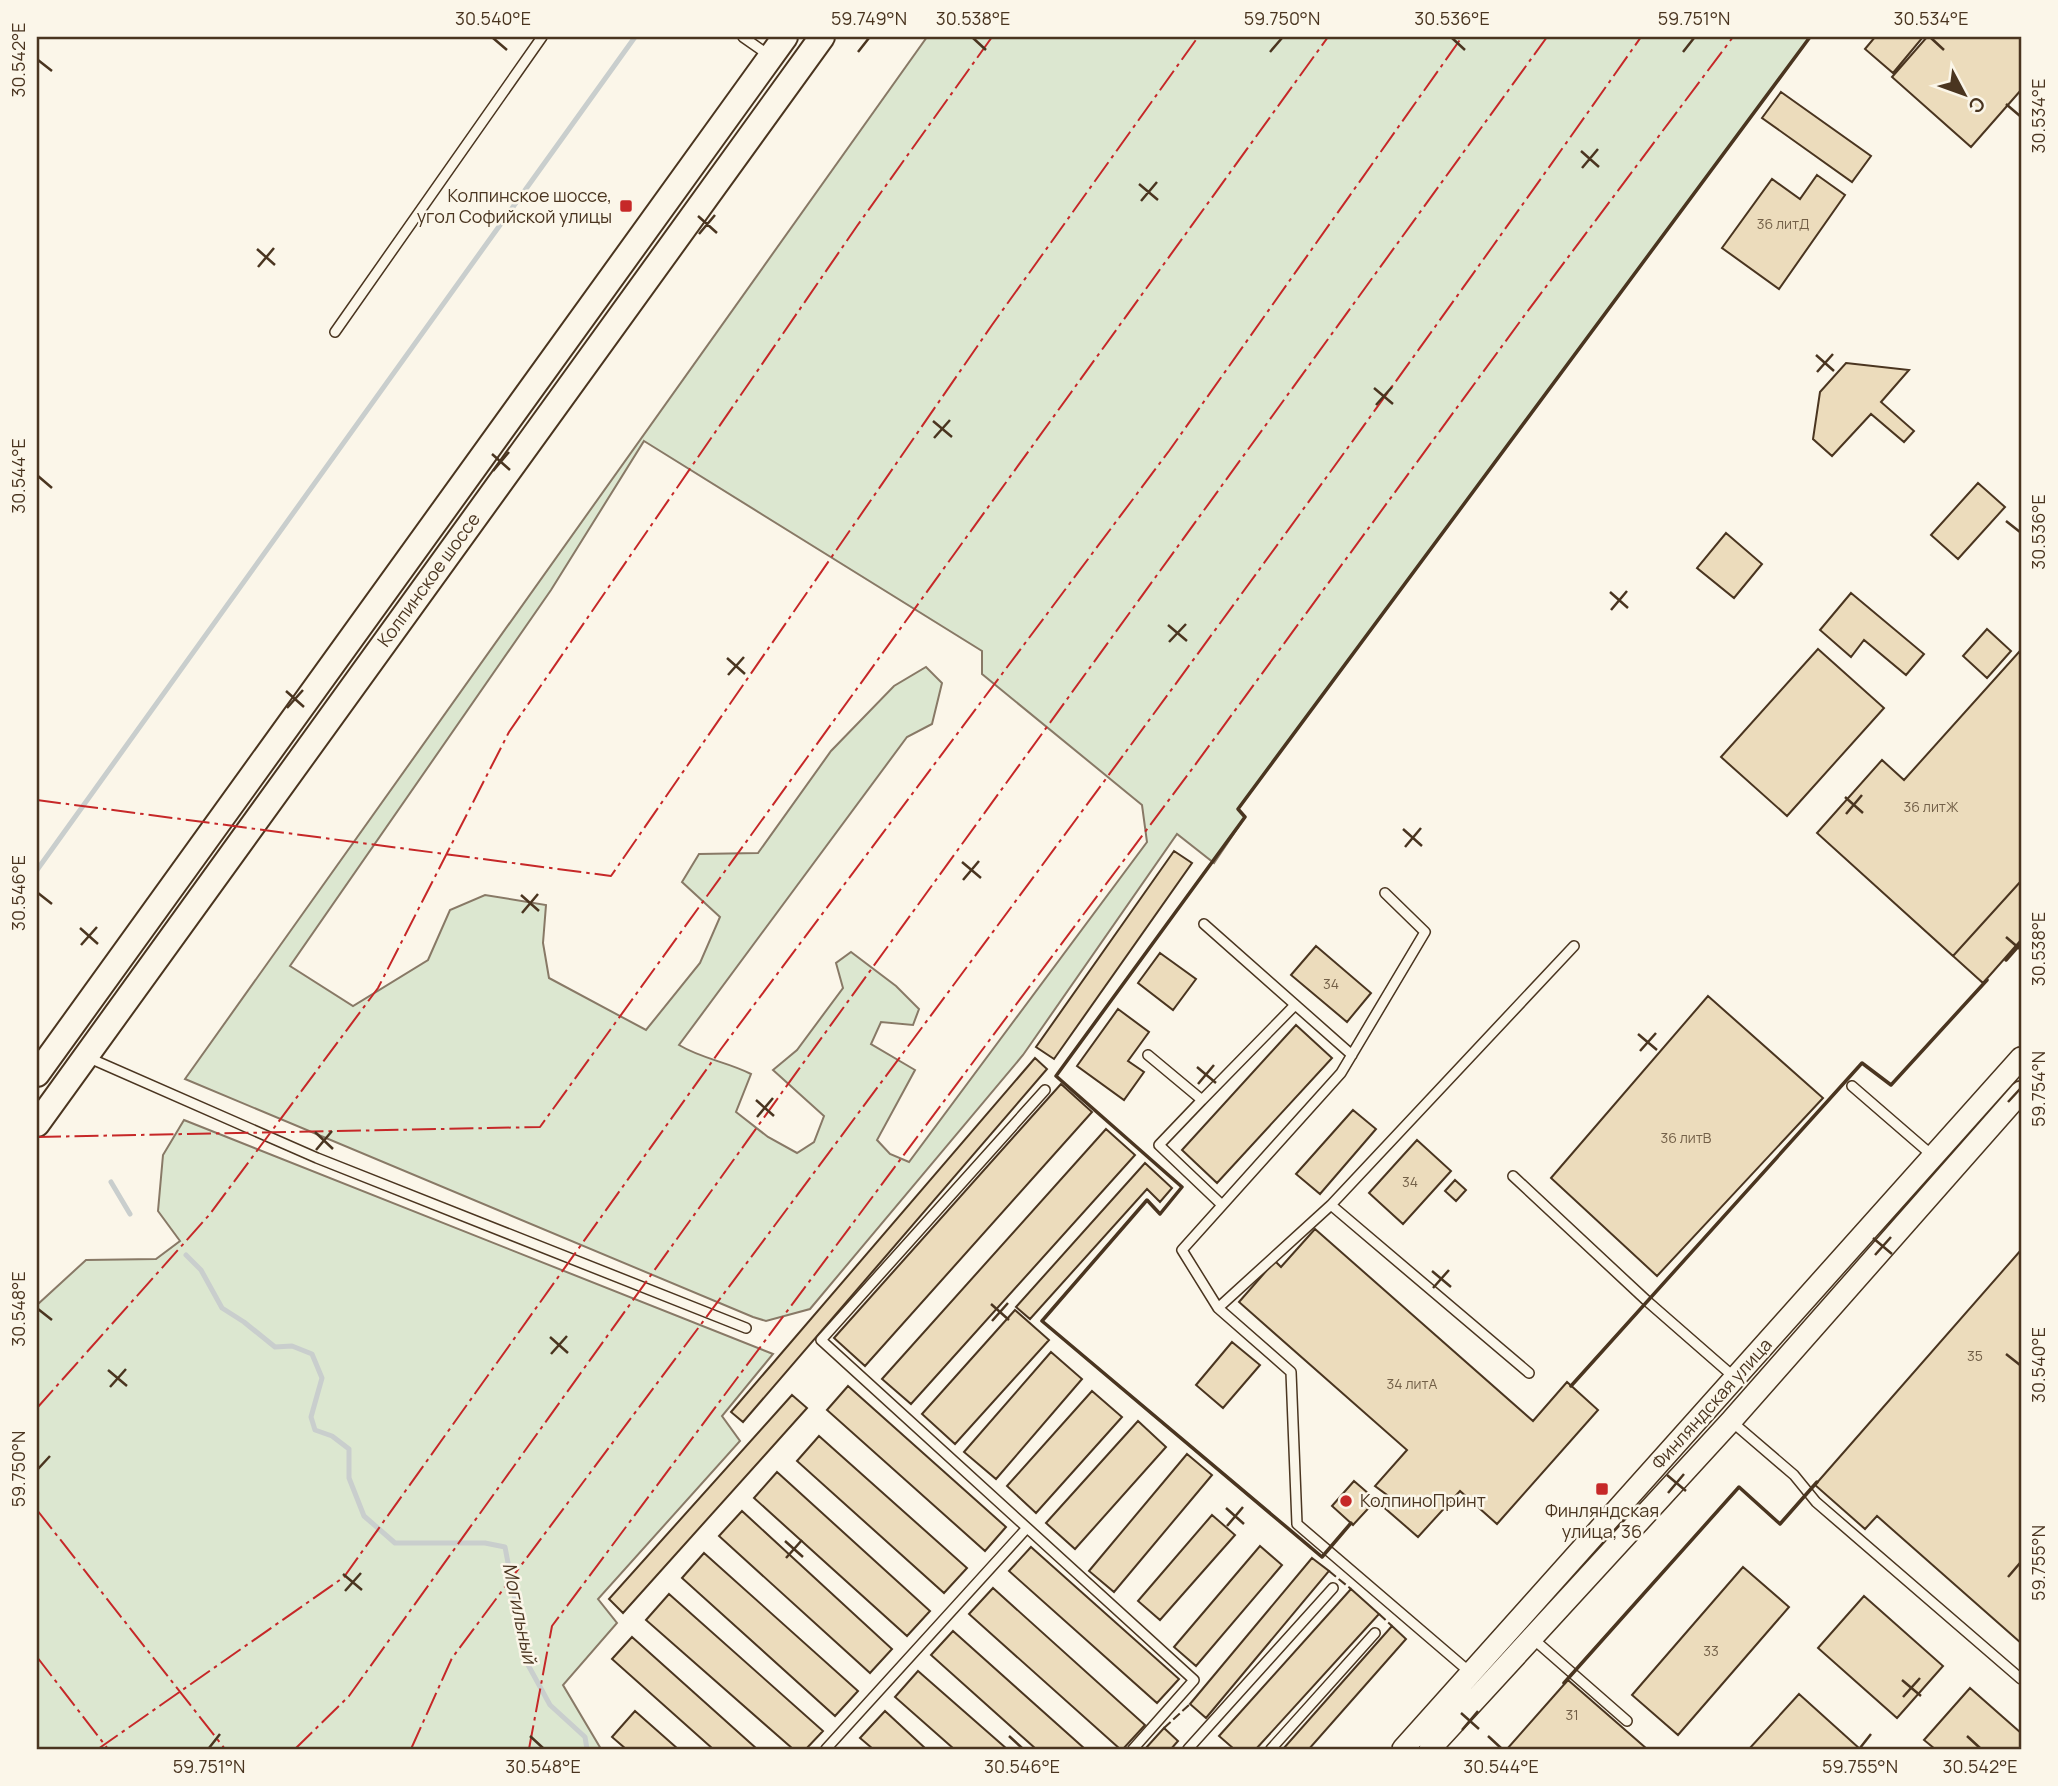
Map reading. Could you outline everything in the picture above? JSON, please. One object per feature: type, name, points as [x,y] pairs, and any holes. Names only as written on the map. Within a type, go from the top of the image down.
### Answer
[{"type":"main road","name":"Колпинское шоссе","points":[[37,1124],[822,37]]},
{"type":"main road","name":"Колпинское шоссе","points":[[37,1074],[778,47]]},
{"type":"street","name":"Финляндская улица","points":[[1404,1749],[1479,1681],[1524,1631],[1735,1378],[2021,1058]]},
{"type":"street","name":"Финляндская улица","points":[[1524,1631],[1731,1421],[2021,1092]]},
{"type":"street","name":"Финляндская улица","points":[[1430,1749],[1479,1681]]},
{"type":"lane","points":[[335,332],[542,37]]},
{"type":"lane","points":[[743,37],[778,47]]},
{"type":"lane","points":[[1385,894],[1424,932],[1341,1073],[1182,1250],[1218,1308],[1291,1372],[1297,1524],[1479,1681]]},
{"type":"lane","points":[[1204,924],[1352,1055]]},
{"type":"lane","points":[[1218,1308],[1331,1205],[1574,946]]},
{"type":"lane","points":[[1222,1205],[1159,1145],[1295,1004]]},
{"type":"lane","points":[[1148,1055],[1202,1100]]},
{"type":"lane","points":[[86,1056],[317,1158],[746,1328]]},
{"type":"lane","points":[[1852,1086],[1951,1172]]},
{"type":"lane","points":[[1045,1090],[821,1340],[1194,1680],[1133,1749]]},
{"type":"lane","points":[[1514,1176],[1647,1301],[1735,1378]]},
{"type":"lane","points":[[1331,1205],[1530,1373]]},
{"type":"lane","points":[[1731,1421],[1794,1475],[1816,1502],[2021,1679]]},
{"type":"lane","points":[[826,1749],[1026,1529]]},
{"type":"lane","points":[[1188,1749],[1334,1588]]},
{"type":"lane","points":[[1524,1631],[1627,1721]]},
{"type":"lane","points":[[1272,1749],[1375,1633]]},
{"type":"green space","points":[[927,37],[1810,37],[1238,809],[1245,817],[1214,863],[1177,834],[1023,1055],[810,1309],[766,1321],[753,1317],[185,1079]],"holes":[[[644,441],[982,651],[982,674],[1142,805],[1147,842],[909,1162],[890,1154],[877,1140],[915,1070],[871,1044],[881,1022],[913,1025],[919,1009],[896,986],[851,952],[836,963],[843,988],[797,1050],[773,1070],[824,1116],[814,1142],[797,1153],[768,1137],[736,1112],[751,1074],[679,1045],[907,737],[932,724],[942,683],[926,667],[894,686],[831,751],[758,853],[699,854],[682,882],[720,917],[700,963],[646,1030],[549,978],[543,943],[546,905],[485,895],[450,910],[428,960],[353,1006],[290,966],[551,590]]]},
{"type":"green space","points":[[184,1120],[773,1354],[722,1416],[740,1441],[598,1599],[617,1623],[563,1685],[601,1749],[37,1749],[37,1305],[86,1260],[156,1259],[180,1241],[158,1211],[163,1155]]},
{"type":"building","points":[[1875,37],[1923,37],[1893,73],[1865,49]]},
{"type":"building","points":[[1927,37],[2021,37],[2021,90],[1971,147],[1892,77]]},
{"type":"building","points":[[1781,92],[1871,156],[1852,182],[1762,118]]},
{"type":"building","points":[[1817,175],[1845,195],[1779,289],[1722,248],[1772,179],[1800,199]]},
{"type":"building","points":[[1846,363],[1909,370],[1881,402],[1914,431],[1904,442],[1871,414],[1832,456],[1813,439],[1820,392]]},
{"type":"building","points":[[1978,483],[2005,507],[1958,559],[1931,535]]},
{"type":"building","points":[[1726,533],[1762,564],[1734,598],[1697,568]]},
{"type":"building","points":[[1851,593],[1924,654],[1906,675],[1864,640],[1851,657],[1820,630]]},
{"type":"building","points":[[1987,629],[2011,651],[1987,678],[1963,656]]},
{"type":"building","points":[[1818,649],[1884,708],[1787,816],[1721,757]]},
{"type":"building","points":[[2019,652],[2021,881],[1953,956],[1817,833],[1882,760],[1904,780]]},
{"type":"building","points":[[1174,851],[1192,863],[1054,1059],[1036,1047]]},
{"type":"building","points":[[2021,881],[2021,940],[1983,983],[1953,956]]},
{"type":"building","points":[[1316,946],[1371,993],[1347,1022],[1291,975]]},
{"type":"building","points":[[1160,953],[1196,979],[1173,1010],[1138,983]]},
{"type":"building","points":[[1708,996],[1823,1098],[1657,1276],[1551,1178]]},
{"type":"building","points":[[1118,1009],[1149,1032],[1128,1061],[1144,1072],[1124,1100],[1077,1066]]},
{"type":"building","points":[[1296,1025],[1332,1058],[1217,1183],[1182,1150]]},
{"type":"building","points":[[1035,1058],[1047,1069],[743,1422],[731,1412]]},
{"type":"building","points":[[1061,1084],[1092,1112],[865,1366],[834,1338]]},
{"type":"building","points":[[1353,1110],[1376,1129],[1320,1194],[1296,1174]]},
{"type":"building","points":[[1106,1129],[1135,1155],[911,1404],[882,1379]]},
{"type":"building","points":[[1417,1140],[1451,1171],[1403,1224],[1369,1193]]},
{"type":"building","points":[[1145,1163],[1172,1188],[1160,1202],[1147,1189],[1030,1319],[1016,1307]]},
{"type":"building","points":[[1455,1180],[1466,1190],[1456,1201],[1445,1191]]},
{"type":"building","points":[[1315,1229],[1533,1421],[1567,1382],[1598,1410],[1497,1524],[1460,1491],[1418,1537],[1380,1504],[1387,1495],[1375,1486],[1407,1450],[1239,1302],[1275,1261],[1281,1267]]},
{"type":"building","points":[[2021,1250],[2021,1643],[1877,1516],[1865,1529],[1815,1485]]},
{"type":"building","points":[[1015,1310],[1049,1340],[955,1444],[922,1414]]},
{"type":"building","points":[[1232,1342],[1260,1365],[1223,1408],[1196,1385]]},
{"type":"building","points":[[1051,1352],[1082,1379],[996,1479],[964,1452]]},
{"type":"building","points":[[848,1386],[1006,1527],[985,1551],[827,1410]]},
{"type":"building","points":[[1092,1391],[1122,1417],[1036,1513],[1007,1486]]},
{"type":"building","points":[[792,1395],[807,1408],[623,1613],[609,1599]]},
{"type":"building","points":[[1138,1421],[1166,1447],[1075,1549],[1046,1523]]},
{"type":"building","points":[[819,1436],[967,1568],[944,1593],[797,1461]]},
{"type":"building","points":[[1187,1454],[1212,1475],[1114,1592],[1089,1571]]},
{"type":"building","points":[[777,1472],[930,1611],[907,1636],[754,1498]]},
{"type":"building","points":[[1354,1481],[1376,1500],[1353,1525],[1332,1506]]},
{"type":"building","points":[[742,1511],[892,1649],[870,1673],[719,1536]]},
{"type":"building","points":[[1212,1515],[1235,1535],[1160,1620],[1138,1601]]},
{"type":"building","points":[[1260,1546],[1282,1565],[1196,1666],[1174,1647]]},
{"type":"building","points":[[1031,1547],[1179,1679],[1157,1703],[1009,1571]]},
{"type":"building","points":[[704,1553],[858,1691],[835,1716],[682,1578]]},
{"type":"building","points":[[1312,1558],[1329,1571],[1206,1718],[1190,1704]]},
{"type":"building","points":[[1743,1567],[1789,1607],[1678,1735],[1632,1695]]},
{"type":"building","points":[[993,1588],[1145,1725],[1123,1749],[969,1614]]},
{"type":"building","points":[[1351,1589],[1379,1614],[1256,1749],[1234,1749],[1219,1736]]},
{"type":"building","points":[[669,1594],[823,1731],[806,1749],[793,1749],[646,1620]]},
{"type":"building","points":[[1864,1596],[1943,1666],[1897,1718],[1818,1648]]},
{"type":"building","points":[[1392,1626],[1406,1639],[1309,1749],[1283,1749]]},
{"type":"building","points":[[953,1631],[1085,1749],[1036,1749],[931,1655]]},
{"type":"building","points":[[632,1637],[757,1749],[713,1749],[612,1659]]},
{"type":"building","points":[[918,1671],[1007,1749],[954,1749],[895,1697]]},
{"type":"building","points":[[1568,1680],[1647,1749],[1507,1749]]},
{"type":"building","points":[[1970,1688],[2021,1733],[2021,1749],[1935,1749],[1924,1740]]},
{"type":"building","points":[[1799,1694],[1860,1749],[1749,1749]]},
{"type":"building","points":[[635,1711],[678,1749],[626,1749],[612,1737]]},
{"type":"building","points":[[885,1711],[926,1749],[873,1749],[860,1738]]},
{"type":"building","points":[[1164,1728],[1178,1741],[1171,1749],[1145,1749]]},
{"type":"waterway","points":[[37,870],[635,37]]},
{"type":"waterway","points":[[111,1182],[130,1214]]},
{"type":"waterway","name":"Могильный","points":[[186,1255],[201,1270],[222,1308],[275,1347],[292,1346],[312,1354],[322,1378],[311,1417],[315,1430],[332,1436],[349,1449],[349,1478],[364,1516],[395,1543],[485,1543],[505,1547],[527,1663],[550,1705],[585,1737],[587,1749]]},
{"type":"fence","points":[[1329,1571],[1351,1589]]},
{"type":"fence","points":[[1379,1614],[1392,1626]]},
{"type":"fence","points":[[1164,1728],[1190,1704]]},
{"type":"wall","points":[[1351,1523],[1322,1557],[1042,1321],[1147,1200],[1160,1214],[1182,1187],[1056,1076],[1245,817],[1238,809],[1810,37]]},
{"type":"wall","points":[[2006,960],[2021,943]]},
{"type":"wall","points":[[1571,1386],[1862,1063],[1891,1085],[1987,980]]},
{"type":"wall","points":[[1564,1683],[1739,1487],[1780,1524],[1817,1482]]},
{"type":"power","points":[[37,1408],[210,1214],[378,988],[509,732],[857,226],[992,37]]},
{"type":"power","points":[[37,800],[611,876],[992,325],[1198,37]]},
{"type":"power","points":[[37,1137],[540,1127],[1328,37]]},
{"type":"power","points":[[98,1749],[344,1577],[721,1049],[1169,451],[1462,37]]},
{"type":"power","points":[[295,1749],[349,1696],[783,1091],[1547,37]]},
{"type":"power","points":[[411,1749],[452,1658],[1201,649],[1641,37]]},
{"type":"power","points":[[529,1749],[552,1626],[1195,765],[1527,312],[1733,37]]},
{"type":"power","points":[[37,1510],[225,1749]]},
{"type":"power","points":[[37,1657],[108,1749]]},
{"type":"place","name":"Колпинское шоссе, угол Софийской улицы","points":[[626,206]]},
{"type":"place","name":"Финляндская улица, 36","points":[[1602,1489]]},
{"type":"place","name":"КолпиноПринт","points":[[1346,1501]]}]
